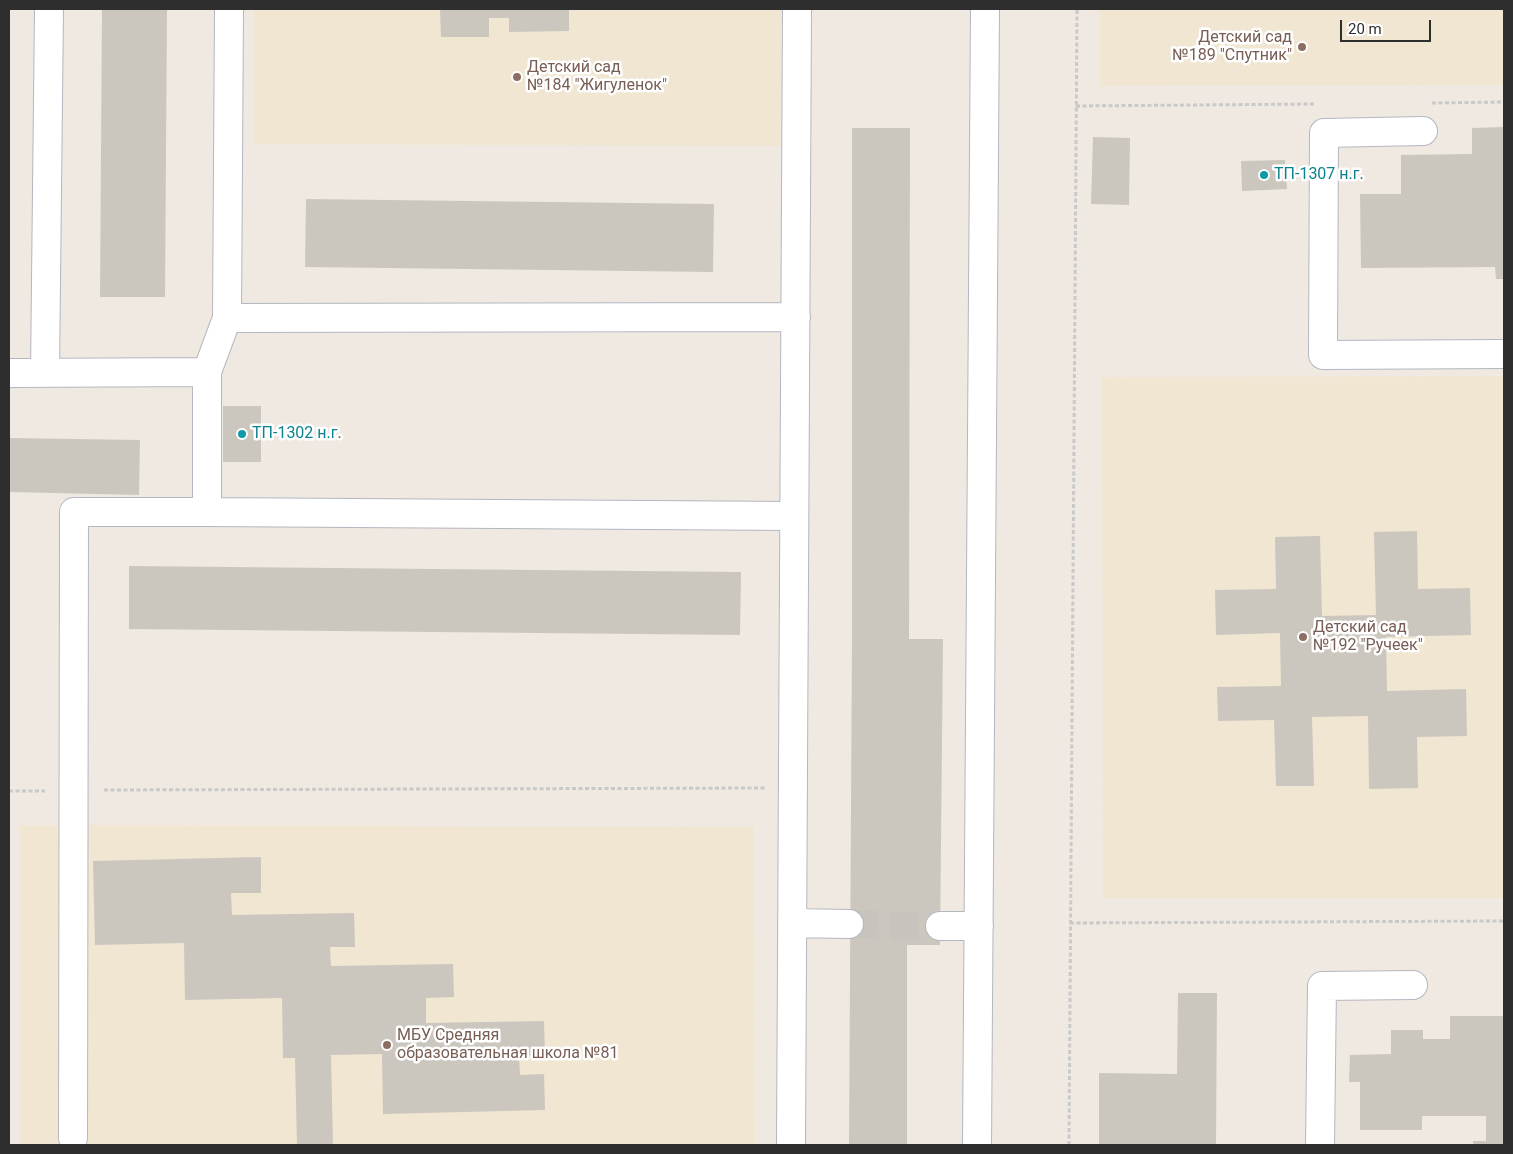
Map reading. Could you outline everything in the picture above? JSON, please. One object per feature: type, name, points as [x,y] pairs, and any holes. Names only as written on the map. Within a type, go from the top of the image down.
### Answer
[{"type":"street","points":[[46,373],[49,9]]},
{"type":"street","points":[[207,512],[207,372],[227,318],[229,9]]},
{"type":"street","points":[[791,1145],[797,9]]},
{"type":"street","points":[[977,1145],[985,9]]},
{"type":"street","points":[[1423,131],[1324,133],[1323,355],[1504,354]]},
{"type":"street","points":[[227,318],[796,317]]},
{"type":"street","points":[[9,373],[207,372]]},
{"type":"street","points":[[73,1138],[74,512],[794,516]]},
{"type":"street","points":[[792,923],[849,924]]},
{"type":"street","points":[[940,926],[979,926]]},
{"type":"street","points":[[1320,1145],[1322,986],[1413,985]]},
{"type":"path","points":[[1069,1145],[1077,9]]},
{"type":"path","points":[[1425,103],[1504,102]]},
{"type":"path","points":[[1076,106],[1315,104]]},
{"type":"path","points":[[9,791],[793,788]]},
{"type":"path","points":[[1070,923],[1504,921]]},
{"type":"shaded area","name":"Детский сад №184 \"Жигуленок\"","points":[[253,9],[781,9],[781,146],[253,144]]},
{"type":"shaded area","name":"Детский сад №189 \"Спутник\"","points":[[1100,9],[1504,9],[1504,85],[1100,86]]},
{"type":"shaded area","name":"Детский сад №192 \"Ручеек\"","points":[[1504,376],[1504,898],[1103,898],[1102,377]]},
{"type":"shaded area","name":"МБУ Средняя образовательная школа №81","points":[[20,826],[754,827],[755,1145],[20,1145]]},
{"type":"building","points":[[102,9],[167,9],[165,297],[100,297]]},
{"type":"building","points":[[440,9],[569,9],[569,31],[509,32],[509,18],[489,18],[489,37],[441,37]]},
{"type":"building","points":[[1504,127],[1504,279],[1496,279],[1495,267],[1361,268],[1360,194],[1401,194],[1401,155],[1472,154],[1472,128]]},
{"type":"building","points":[[852,128],[910,128],[909,639],[943,639],[940,945],[907,945],[907,1145],[849,1145],[852,638]]},
{"type":"building","points":[[1093,137],[1130,138],[1129,205],[1091,204]]},
{"type":"building","name":"ТП-1307 н.г.","points":[[1285,160],[1287,189],[1242,191],[1241,161]]},
{"type":"building","points":[[306,199],[714,204],[713,272],[305,267]]},
{"type":"building","name":"ТП-1302 н.г.","points":[[223,406],[261,406],[261,462],[223,462]]},
{"type":"building","points":[[9,438],[140,440],[139,495],[9,492]]},
{"type":"building","points":[[1417,531],[1418,589],[1470,588],[1471,635],[1386,637],[1387,691],[1466,689],[1467,736],[1417,737],[1418,788],[1369,789],[1368,716],[1312,717],[1314,786],[1276,786],[1274,720],[1218,721],[1217,687],[1281,686],[1280,633],[1216,635],[1215,590],[1276,589],[1275,537],[1320,536],[1322,616],[1376,615],[1374,532]]},
{"type":"building","points":[[129,566],[741,572],[740,635],[129,629]]},
{"type":"building","points":[[261,857],[261,893],[231,893],[232,915],[354,913],[355,947],[330,947],[331,966],[453,964],[454,997],[426,998],[426,1023],[544,1021],[545,1055],[519,1056],[520,1075],[544,1074],[545,1110],[383,1114],[382,1054],[331,1055],[333,1145],[297,1145],[295,1058],[283,1058],[282,998],[185,1000],[184,943],[95,945],[93,861]]},
{"type":"building","points":[[1178,993],[1217,993],[1216,1145],[1099,1145],[1099,1073],[1177,1074]]},
{"type":"building","points":[[1450,1016],[1504,1016],[1504,1145],[1473,1145],[1473,1141],[1486,1141],[1486,1116],[1422,1116],[1422,1130],[1360,1130],[1360,1082],[1349,1082],[1350,1055],[1391,1054],[1391,1030],[1423,1030],[1423,1039],[1450,1039]]},
{"type":"tunnel","points":[[849,924],[940,926]]},
{"type":"place","name":"Детский сад №189 \"Спутник\"","points":[[1302,47]]},
{"type":"place","name":"Детский сад №184 \"Жигуленок\"","points":[[517,77]]},
{"type":"place","name":"ТП-1307 н.г.","points":[[1264,175]]},
{"type":"place","name":"ТП-1302 н.г.","points":[[242,434]]},
{"type":"place","name":"Детский сад №192 \"Ручеек\"","points":[[1303,637]]},
{"type":"place","name":"МБУ Средняя образовательная школа №81","points":[[387,1045]]}]
